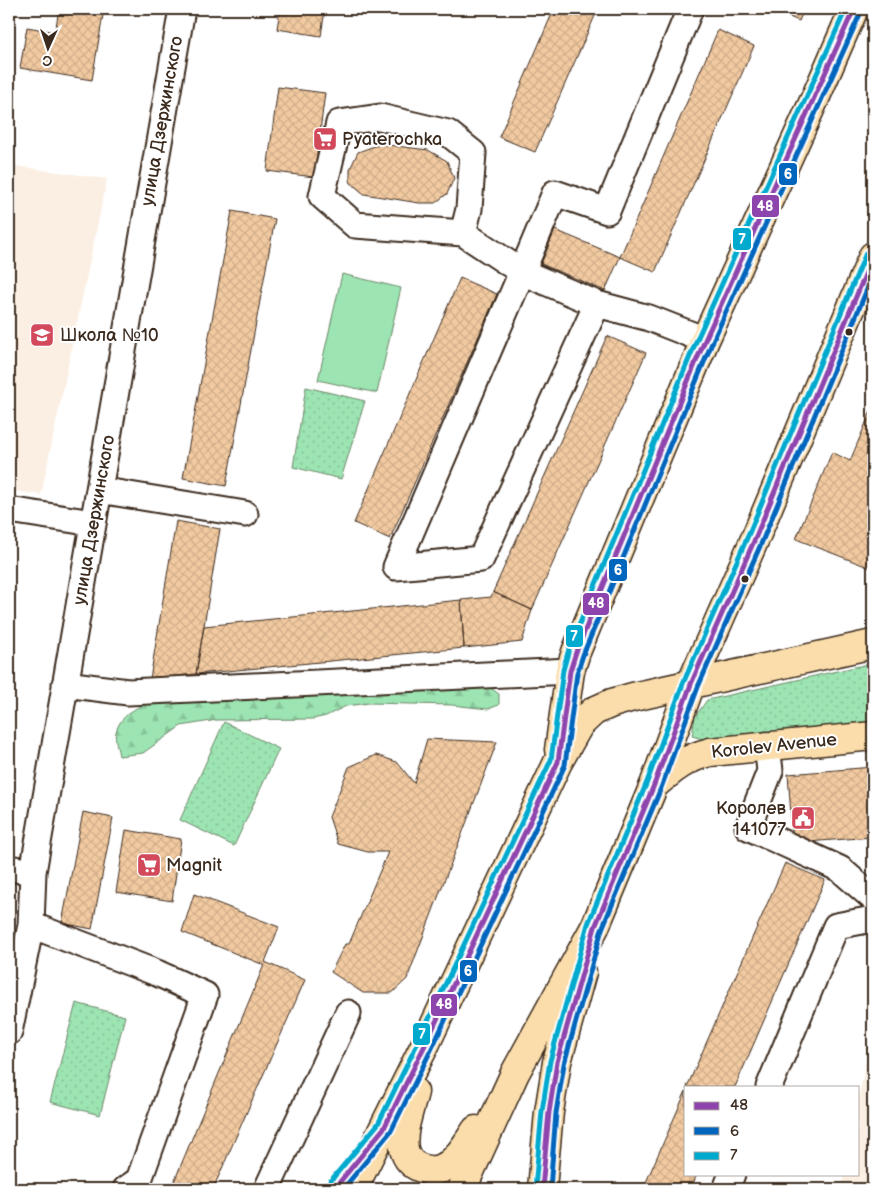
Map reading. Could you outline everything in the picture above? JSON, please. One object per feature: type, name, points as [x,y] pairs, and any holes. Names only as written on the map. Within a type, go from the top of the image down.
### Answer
[{"type":"main road","points":[[558,762],[570,671],[576,652],[704,340],[854,9]]},
{"type":"main road","points":[[462,1189],[515,1073],[595,927],[654,785],[690,684],[750,550],[873,256]]},
{"type":"main road","points":[[353,1189],[426,1043],[558,762],[579,725],[594,711],[633,697],[873,644]]},
{"type":"main road","name":"Korolev Avenue","points":[[654,785],[678,765],[694,756],[710,752],[873,736]]},
{"type":"main road","points":[[542,1189],[549,1112],[557,1062],[595,927]]},
{"type":"main road","points":[[426,1043],[403,1137],[404,1150],[408,1160],[416,1167],[426,1170],[437,1170],[447,1167],[455,1160],[515,1073]]},
{"type":"main road","points":[[334,1189],[384,1128]]},
{"type":"street","name":"улица Дзержинского","points":[[9,1032],[31,924],[33,872],[182,9]]},
{"type":"street","points":[[596,304],[481,559],[396,566],[554,194],[607,211],[690,9]]},
{"type":"street","points":[[463,233],[469,209],[473,153],[448,134],[380,117],[339,123],[322,196],[355,225],[463,233],[522,272],[596,304],[649,318],[704,340]]},
{"type":"street","points":[[99,490],[245,514]]},
{"type":"street","points":[[9,510],[93,523]]},
{"type":"street","points":[[65,684],[128,692],[570,671]]},
{"type":"street","points":[[767,746],[770,771],[748,827],[840,869],[873,898]]},
{"type":"street","points":[[9,868],[33,872]]},
{"type":"street","points":[[769,1086],[836,926],[873,919]]},
{"type":"street","points":[[31,924],[206,995],[139,1180],[126,1189]]},
{"type":"street","points":[[267,1189],[348,1013]]},
{"type":"street","points":[[726,1189],[731,1176]]},
{"type":"shaded area","name":"Школа №10","points":[[9,165],[107,179],[41,495],[9,490]]},
{"type":"shaded area","points":[[873,1025],[873,1189],[841,1189],[844,1176],[860,1176],[860,1091]]},
{"type":"green space","points":[[342,274],[401,288],[377,393],[318,380]]},
{"type":"green space","points":[[306,387],[365,401],[341,479],[293,467]]},
{"type":"green space","points":[[873,663],[873,728],[710,741],[692,736],[695,717],[707,700]]},
{"type":"green space","points":[[481,681],[499,694],[499,705],[488,709],[452,705],[369,703],[346,706],[326,716],[313,719],[217,720],[181,726],[143,753],[119,756],[116,740],[116,732],[119,725],[128,714],[159,697]]},
{"type":"green space","points":[[224,722],[279,749],[234,846],[180,820]]},
{"type":"green space","points":[[76,1003],[125,1016],[100,1115],[50,1102]]},
{"type":"building","points":[[59,9],[104,9],[92,80],[20,68],[27,27],[55,32]]},
{"type":"building","points":[[280,9],[325,9],[321,36],[277,29]]},
{"type":"building","points":[[554,9],[598,9],[535,152],[499,137]]},
{"type":"building","points":[[770,9],[804,9],[799,21]]},
{"type":"building","points":[[718,30],[754,46],[655,272],[620,257]]},
{"type":"building","points":[[278,87],[325,93],[314,177],[267,171]]},
{"type":"building","points":[[380,144],[428,150],[447,161],[454,178],[447,194],[435,203],[419,203],[364,194],[350,182],[350,169],[358,152]]},
{"type":"building","points":[[232,211],[275,219],[226,486],[183,478]]},
{"type":"building","points":[[555,230],[620,257],[605,291],[541,264]]},
{"type":"building","points":[[460,278],[497,294],[390,539],[354,523]]},
{"type":"building","points":[[607,336],[646,353],[532,610],[493,592]]},
{"type":"building","points":[[873,406],[873,569],[796,539],[832,452],[850,461]]},
{"type":"building","points":[[176,521],[220,529],[196,674],[150,679]]},
{"type":"building","points":[[493,592],[532,610],[522,642],[464,648],[461,600],[491,597]]},
{"type":"building","points":[[461,600],[464,648],[196,674],[204,626]]},
{"type":"building","points":[[427,739],[497,742],[407,979],[392,993],[363,993],[331,972],[345,944],[349,944],[388,852],[368,852],[338,844],[329,817],[349,767],[376,755],[397,762],[414,783]]},
{"type":"building","points":[[873,767],[873,837],[793,843],[788,774]]},
{"type":"building","points":[[83,812],[113,818],[92,929],[62,923]]},
{"type":"building","name":"Magnit","points":[[126,830],[181,839],[172,901],[116,892]]},
{"type":"building","points":[[785,863],[825,880],[735,1086],[687,1086]]},
{"type":"building","points":[[194,894],[279,927],[265,962],[305,980],[213,1189],[171,1189],[264,965],[182,932]]},
{"type":"building","points":[[684,1096],[684,1176],[696,1176],[691,1189],[643,1189]]},
{"type":"building","points":[[873,1161],[873,1189],[868,1189]]},
{"type":"transit line","name":"7","points":[[328,1184],[378,1124],[551,760],[563,670],[569,649],[698,337],[846,9]]},
{"type":"transit line","name":"48","points":[[334,1189],[384,1128],[558,762],[570,671],[576,652],[705,340],[854,9]]},
{"type":"transit line","name":"6","points":[[343,1189],[391,1131],[565,765],[577,673],[583,655],[712,343],[861,12]]},
{"type":"transit line","name":"7","points":[[535,1188],[542,1111],[550,1061],[588,924],[647,782],[684,681],[747,538],[866,253]]},
{"type":"transit line","name":"48","points":[[542,1189],[549,1112],[557,1062],[595,927],[654,785],[691,684],[754,541],[873,256]]},
{"type":"transit line","name":"6","points":[[550,1189],[556,1113],[564,1064],[602,929],[661,788],[698,687],[761,544],[873,275]]},
{"type":"place","name":"Pyaterochka","points":[[325,139]]},
{"type":"place","name":"Школа №10","points":[[42,335]]},
{"type":"place","name":"Королев 141077","points":[[803,818]]},
{"type":"place","name":"Magnit","points":[[149,865]]}]
